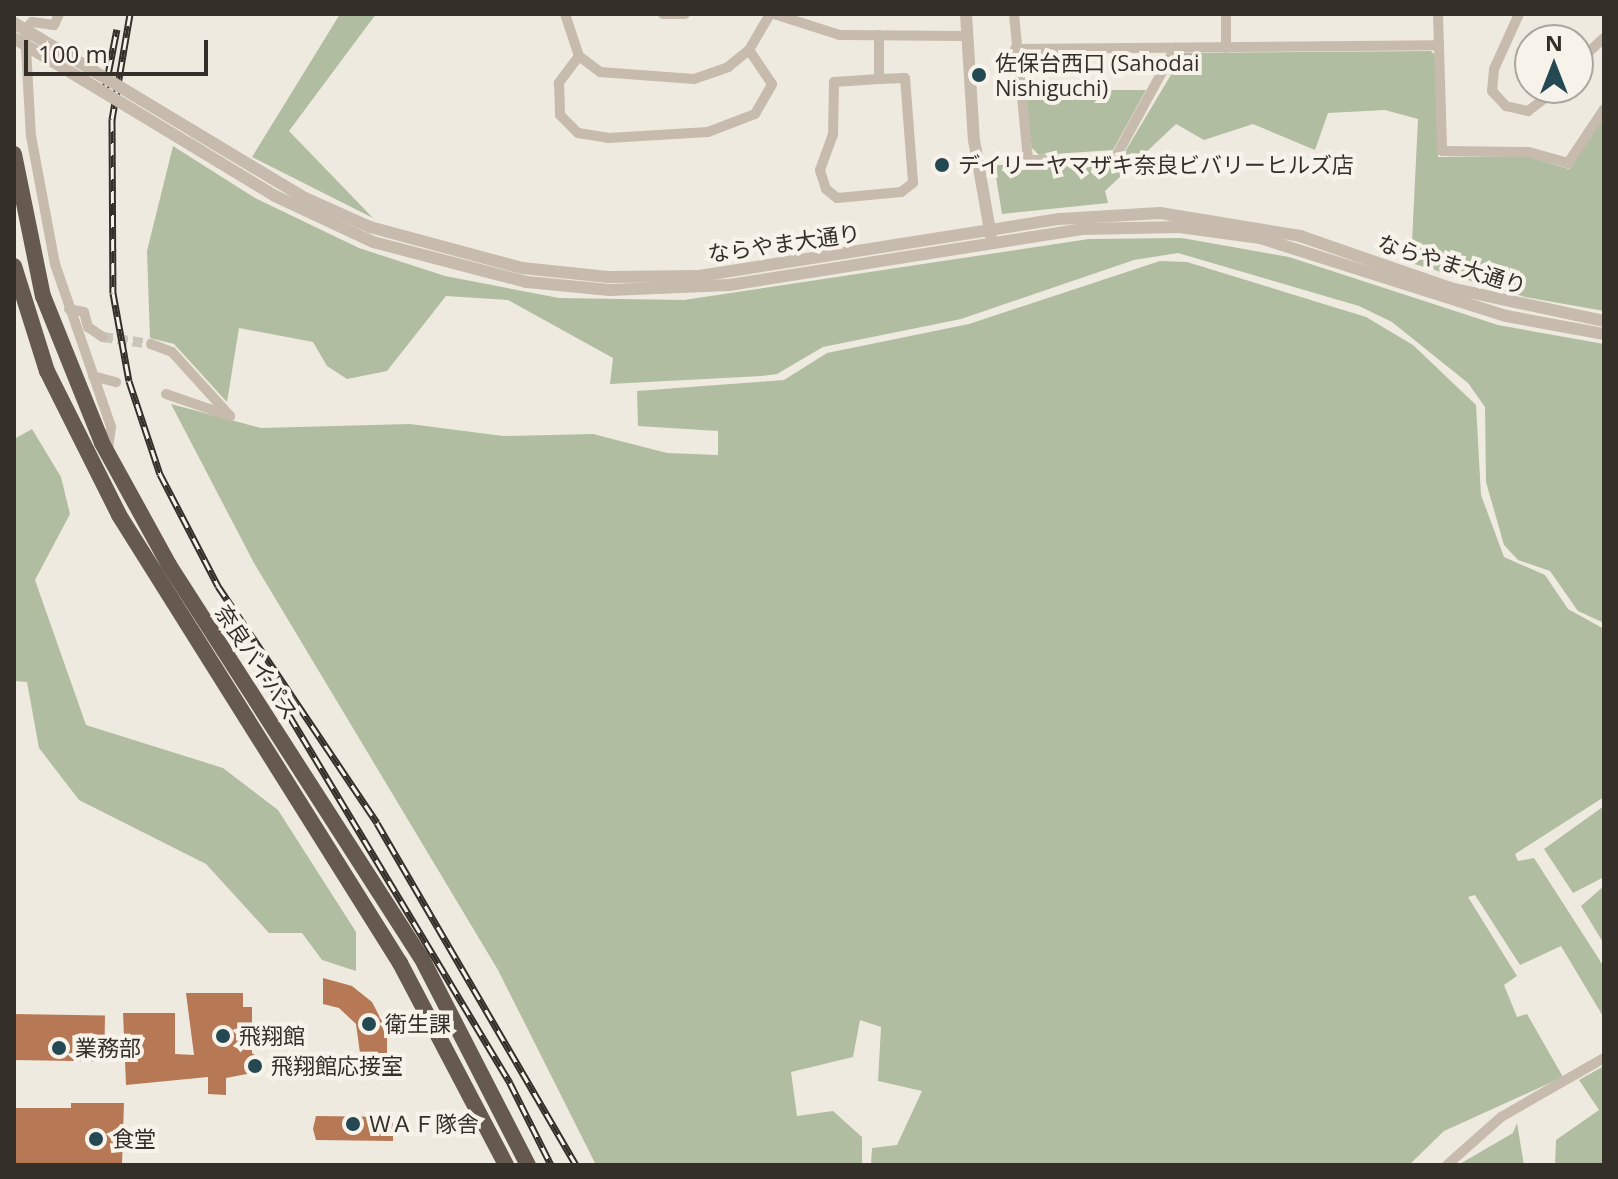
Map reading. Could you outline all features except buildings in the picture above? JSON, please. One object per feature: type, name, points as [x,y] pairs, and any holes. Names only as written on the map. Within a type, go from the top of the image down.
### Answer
[{"type":"highway","name":"奈良バイパス","points":[[14,154],[43,296],[107,452],[169,565],[421,957],[528,1165]]},
{"type":"highway","name":"奈良バイパス","points":[[14,266],[47,371],[119,515],[400,963],[506,1165]]},
{"type":"street","points":[[59,14],[54,25],[28,24],[26,71],[41,202],[69,309],[111,427],[107,452]]},
{"type":"street","points":[[565,14],[579,56],[612,77],[694,79],[728,67],[749,50],[772,14],[840,35],[966,36]]},
{"type":"street","points":[[663,14],[685,14]]},
{"type":"street","points":[[966,14],[966,36],[991,237]]},
{"type":"street","points":[[1014,14],[1028,160],[1114,160],[1175,48]]},
{"type":"street","points":[[1226,14],[1226,48]]},
{"type":"street","points":[[1438,14],[1442,151],[1529,152],[1568,163],[1604,109]]},
{"type":"street","name":"ならやま大通り","points":[[14,23],[192,138]]},
{"type":"street","points":[[1514,25],[1494,69],[1492,91],[1506,106],[1528,111],[1537,104]]},
{"type":"street","points":[[879,35],[879,79]]},
{"type":"street","name":"ならやま大通り","points":[[14,38],[305,198],[381,231],[480,261],[566,274],[699,276],[991,237],[1111,226],[1226,232],[1300,248],[1506,316],[1604,334]]},
{"type":"street","points":[[1015,49],[1439,45]]},
{"type":"street","points":[[579,56],[559,83],[560,115],[578,133],[620,137],[708,132],[755,114],[772,84],[749,50]]},
{"type":"street","points":[[905,78],[913,183],[901,192],[837,198],[826,189],[820,170],[833,135],[834,82],[879,79],[905,78]]},
{"type":"street","name":"ならやま大通り","points":[[991,237],[1097,215],[1209,217],[1300,236],[1519,306],[1604,321]]},
{"type":"street","points":[[69,309],[84,312],[88,327],[103,337]]},
{"type":"street","points":[[151,344],[172,352],[230,416],[166,394]]},
{"type":"street","points":[[93,376],[116,382]]},
{"type":"street","points":[[1447,1165],[1501,1117],[1604,1058]]},
{"type":"green space","points":[[340,14],[376,14],[289,131],[373,218],[252,157]]},
{"type":"green space","points":[[1431,51],[1437,57],[1438,157],[1527,156],[1569,169],[1604,117],[1604,311],[1525,297],[1411,263],[1418,119],[1385,110],[1328,113],[1315,150],[1253,124],[1204,140],[1176,124],[1105,191],[1108,203],[1002,214],[994,165],[1117,165],[1184,53]]},
{"type":"green space","points":[[1023,90],[1146,90],[1113,150],[1039,155],[1032,148]]},
{"type":"green space","points":[[173,146],[255,198],[359,248],[445,276],[559,298],[684,300],[1089,239],[1182,238],[1289,257],[1498,325],[1604,344],[1604,623],[1578,611],[1550,571],[1518,560],[1504,545],[1486,482],[1485,407],[1468,383],[1392,322],[1359,306],[1178,253],[1134,260],[961,319],[823,347],[777,374],[762,376],[610,384],[613,358],[508,300],[446,296],[387,371],[347,379],[327,366],[313,342],[239,328],[227,402],[174,344],[150,338],[147,251]]},
{"type":"green space","points":[[1160,261],[1187,262],[1366,317],[1413,345],[1476,405],[1481,495],[1504,557],[1545,575],[1568,609],[1604,629],[1604,797],[1515,854],[1518,861],[1534,858],[1604,967],[1604,1018],[1561,946],[1520,965],[1475,895],[1468,897],[1517,976],[1504,985],[1517,1017],[1527,1014],[1563,1077],[1444,1131],[1409,1165],[871,1165],[872,1148],[897,1145],[922,1091],[878,1081],[881,1027],[860,1020],[853,1057],[791,1072],[797,1116],[833,1111],[862,1137],[862,1165],[596,1165],[498,970],[254,563],[171,404],[261,428],[410,424],[503,436],[593,434],[667,453],[718,455],[718,431],[638,426],[637,391],[784,380],[827,353],[969,324]]},
{"type":"green space","points":[[32,429],[61,477],[70,514],[35,580],[86,725],[223,768],[278,810],[356,932],[356,971],[322,960],[302,933],[269,933],[206,864],[79,800],[39,748],[27,682],[14,681],[14,439]]},
{"type":"green space","points":[[1604,806],[1604,877],[1573,893],[1544,849]]},
{"type":"green space","points":[[1604,886],[1604,944],[1581,906]]},
{"type":"green space","points":[[1604,1066],[1604,1165],[1555,1165],[1556,1140],[1599,1110],[1579,1080]]},
{"type":"green space","points":[[1517,1123],[1524,1165],[1458,1165],[1513,1133]]},
{"type":"tunnel","points":[[103,337],[151,344]]},
{"type":"railway","points":[[130,14],[112,119],[113,293],[129,381],[160,474],[218,586],[377,823],[576,1165]]},
{"type":"railway","points":[[104,95],[117,29]]},
{"type":"railway","points":[[265,675],[510,1083],[551,1165]]},
{"type":"place","name":"佐保台西口 (Sahodai Nishiguchi)","points":[[979,75]]},
{"type":"place","name":"デイリーヤマザキ奈良ビバリーヒルズ店","points":[[942,165]]},
{"type":"place","name":"衛生課","points":[[369,1024]]},
{"type":"place","name":"飛翔館","points":[[223,1036]]},
{"type":"place","name":"業務部","points":[[59,1048]]},
{"type":"place","name":"飛翔館応接室","points":[[255,1066]]},
{"type":"place","name":"ＷＡＦ隊舎","points":[[353,1124]]},
{"type":"place","name":"食堂","points":[[96,1139]]}]
